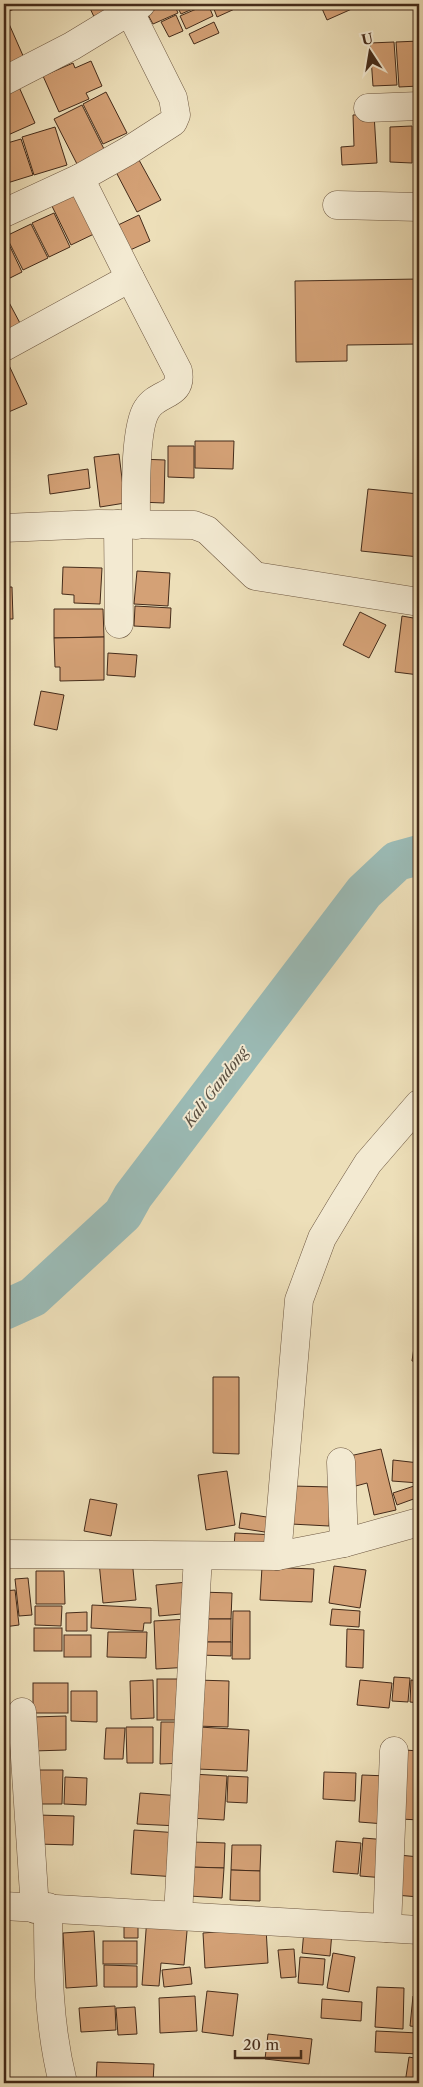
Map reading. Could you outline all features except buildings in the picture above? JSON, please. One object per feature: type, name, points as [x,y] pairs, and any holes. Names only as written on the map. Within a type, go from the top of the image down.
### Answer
[{"type":"street","points":[[4,81],[72,46],[132,6],[174,98],[176,115],[172,122],[128,151],[80,178],[4,213]]},
{"type":"street","points":[[368,108],[419,106]]},
{"type":"street","points":[[80,178],[178,371],[180,380],[176,388],[153,402],[146,410],[144,417],[127,525],[119,624]]},
{"type":"street","points":[[337,205],[419,207]]},
{"type":"street","points":[[4,347],[130,278]]},
{"type":"street","points":[[4,528],[127,525],[194,526],[207,530],[255,576],[419,602]]},
{"type":"street","points":[[277,1556],[299,1300],[322,1238],[343,1203],[368,1163],[419,1104]]},
{"type":"street","points":[[341,1462],[344,1543]]},
{"type":"street","points":[[4,1554],[277,1556],[344,1543],[419,1522]]},
{"type":"street","points":[[178,1915],[198,1556]]},
{"type":"street","points":[[22,1712],[42,1908],[50,2014],[63,2083]]},
{"type":"street","points":[[387,1928],[394,1751]]},
{"type":"street","points":[[4,1906],[419,1930]]},
{"type":"waterway","name":"Kali Gandong","points":[[4,1310],[33,1297],[123,1214],[133,1196],[364,892],[397,861],[419,855]]}]
